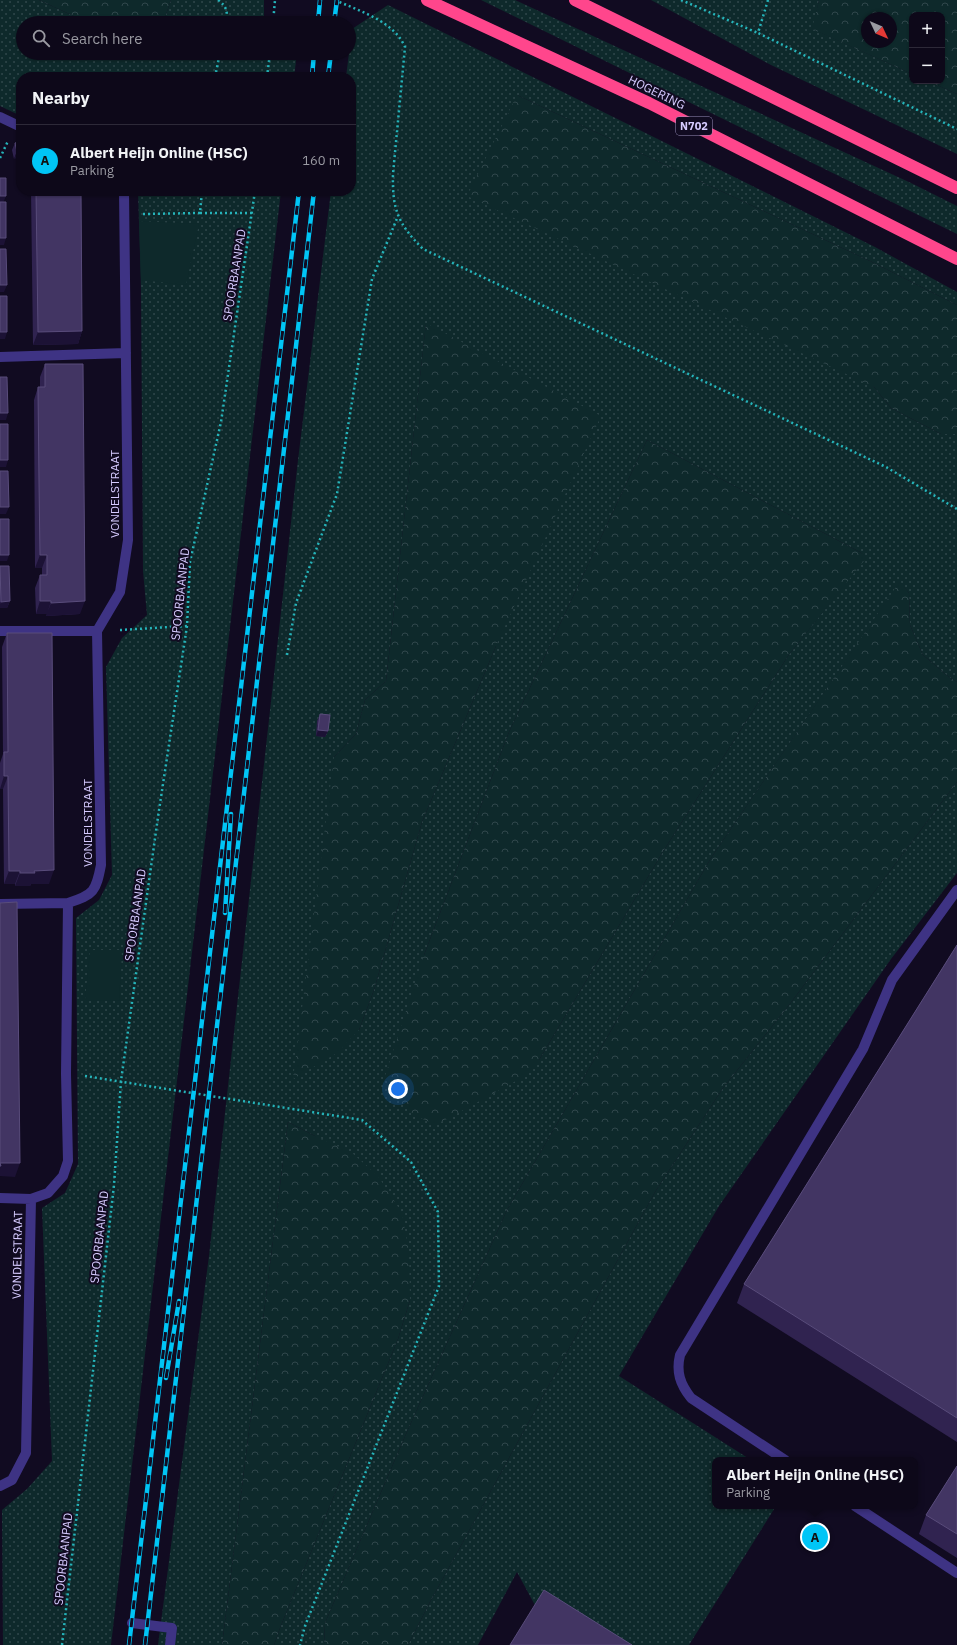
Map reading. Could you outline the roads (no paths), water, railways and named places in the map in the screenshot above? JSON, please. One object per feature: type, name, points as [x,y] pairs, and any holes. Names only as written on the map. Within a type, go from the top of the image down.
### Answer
[{"type":"highway","name":"HOGERING","points":[[427,0],[649,103],[957,259]]},
{"type":"highway","points":[[575,0],[957,188]]},
{"type":"street","points":[[0,117],[16,125]]},
{"type":"street","name":"VONDELSTRAAT","points":[[0,1486],[12,1480],[26,1453],[31,1198],[48,1193],[63,1176],[68,1161],[66,1074],[68,903],[85,897],[97,885],[102,865],[97,631],[120,592],[128,540],[124,196]]},
{"type":"street","points":[[0,357],[126,353]]},
{"type":"street","points":[[0,631],[97,631]]},
{"type":"street","points":[[780,1457],[691,1398],[684,1389],[679,1378],[678,1366],[680,1355],[863,1049],[892,980],[957,890]]},
{"type":"street","points":[[0,904],[68,903]]},
{"type":"street","points":[[0,1198],[31,1198]]},
{"type":"street","points":[[860,1509],[957,1573]]},
{"type":"street","points":[[132,1623],[172,1628],[170,1645]]},
{"type":"railway","points":[[319,16],[320,0]]},
{"type":"railway","points":[[335,16],[337,0]]},
{"type":"railway","points":[[312,72],[313,60]]},
{"type":"railway","points":[[329,72],[330,60]]},
{"type":"railway","points":[[129,1645],[298,196]]},
{"type":"railway","points":[[145,1645],[313,196]]},
{"type":"railway","points":[[225,913],[231,814]]},
{"type":"railway","points":[[166,1378],[179,1301]]},
{"type":"place","name":"Albert Heijn Online (HSC)","points":[[815,1537]]}]
